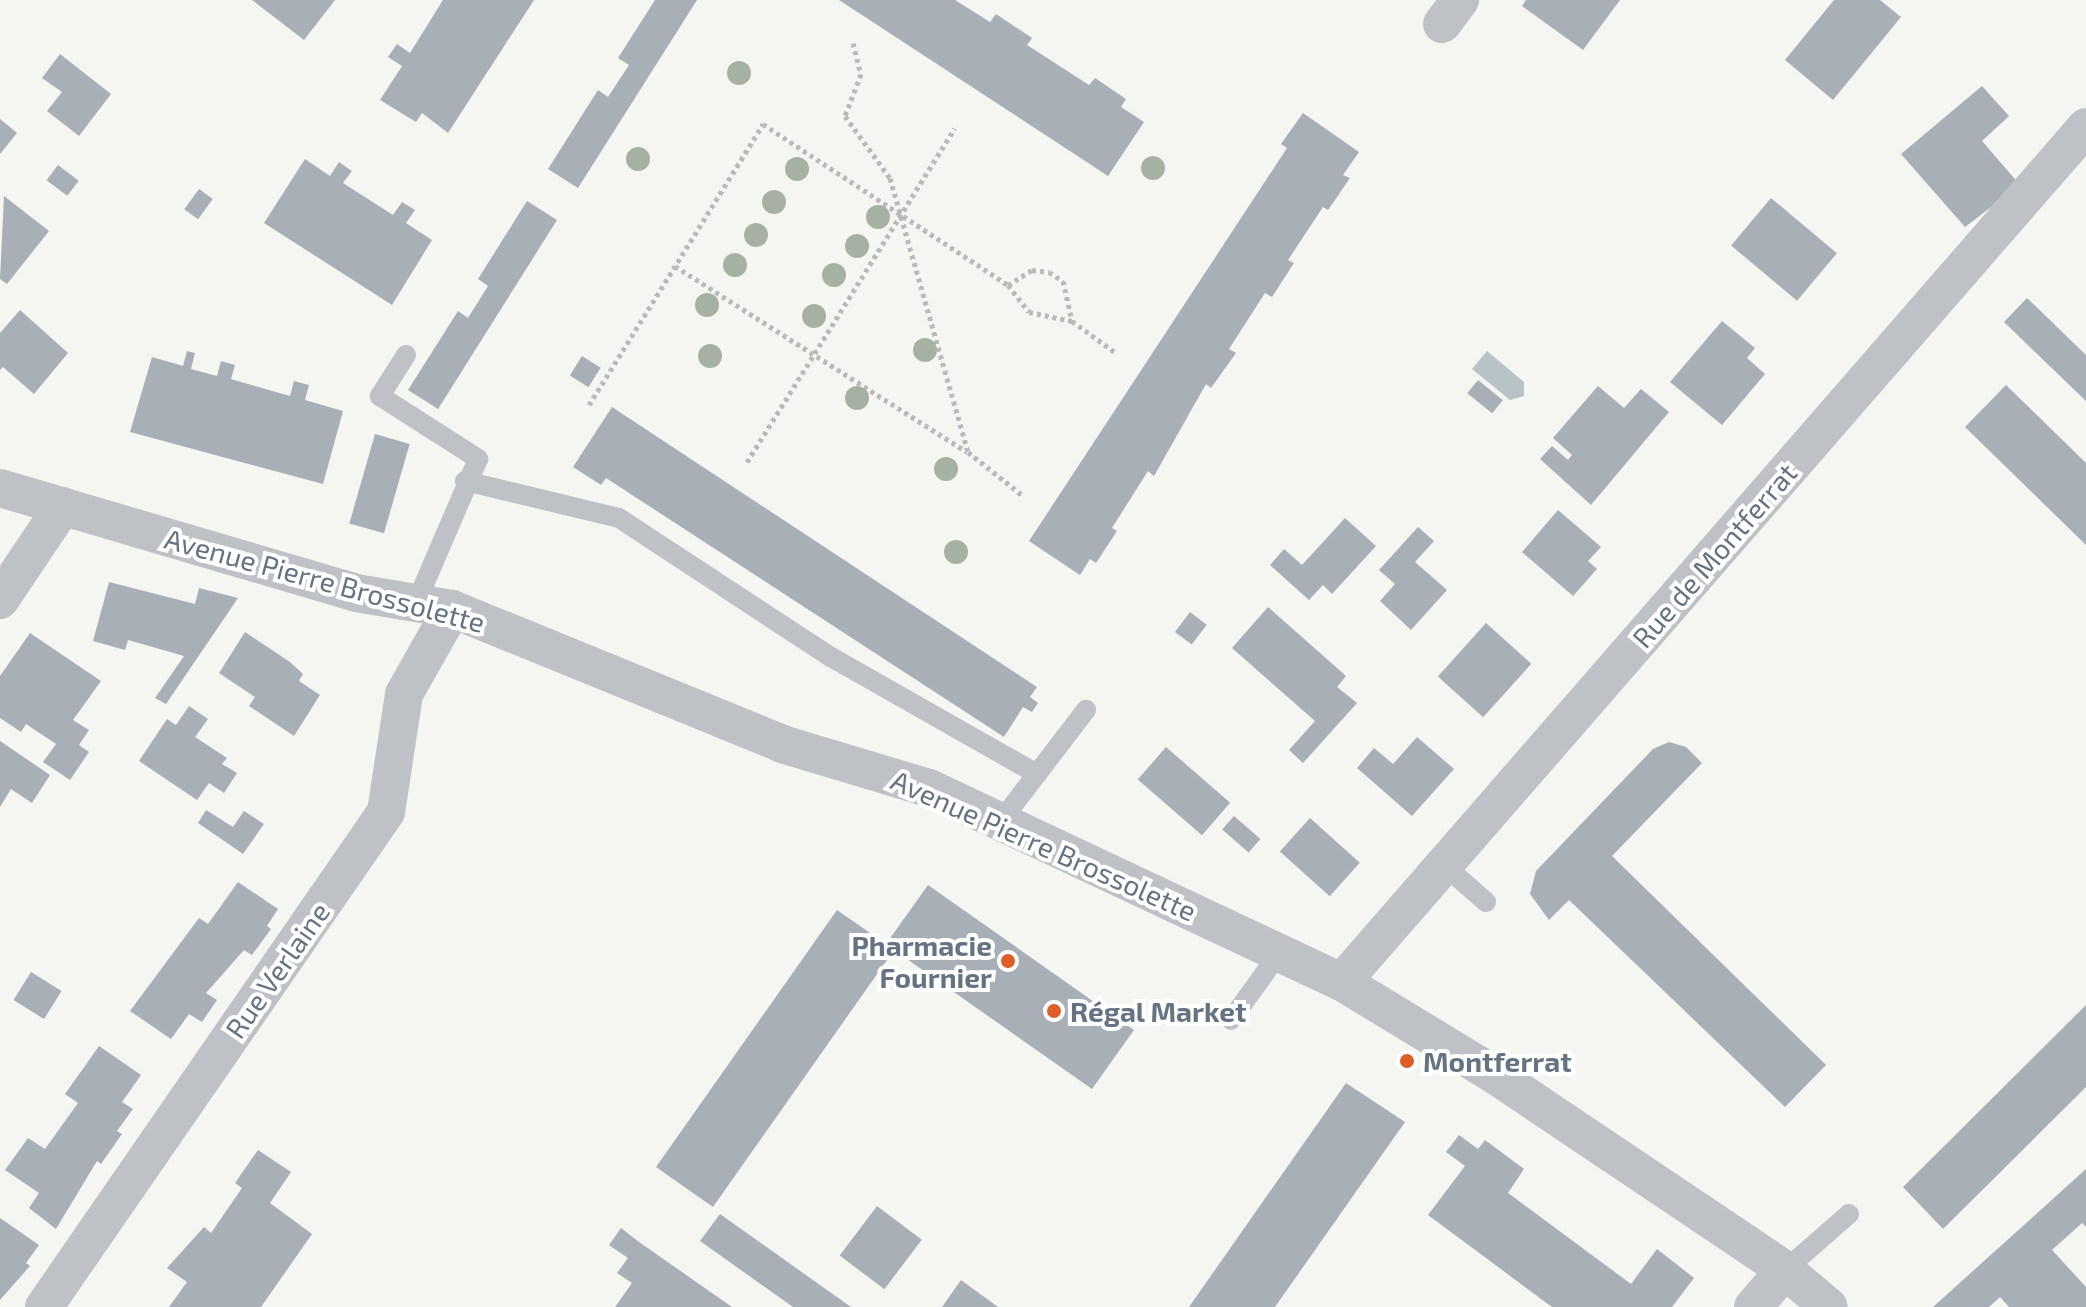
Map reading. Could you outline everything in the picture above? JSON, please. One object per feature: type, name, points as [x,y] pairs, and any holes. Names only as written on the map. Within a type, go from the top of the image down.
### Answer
[{"type":"street","name":"Rue de Montferrat","points":[[1342,982],[2086,127]]},
{"type":"street","name":"Avenue Pierre Brossolette","points":[[0,488],[356,593],[434,606],[782,744],[929,788],[1342,982],[1495,1075],[1785,1270],[1829,1307]]},
{"type":"street","points":[[0,600],[63,506]]},
{"type":"street","name":"Rue Verlaine","points":[[44,1307],[386,812],[404,694],[434,606]]},
{"type":"street","points":[[1753,1307],[1785,1270]]},
{"type":"lane","points":[[406,355],[380,396],[478,459],[465,481],[434,606]]},
{"type":"lane","points":[[465,481],[619,518],[831,657],[1037,774]]},
{"type":"lane","points":[[1001,821],[1086,710]]},
{"type":"lane","points":[[1444,865],[1486,902]]},
{"type":"lane","points":[[1231,1020],[1280,952]]},
{"type":"lane","points":[[1785,1270],[1849,1214]]},
{"type":"path","points":[[853,43],[861,74],[845,116],[890,178],[968,452]]},
{"type":"path","points":[[589,405],[763,124],[1008,285],[1029,312],[1072,321],[1116,353]]},
{"type":"path","points":[[747,462],[955,128]]},
{"type":"path","points":[[675,266],[968,452],[1022,495]]},
{"type":"path","points":[[1008,285],[1032,270],[1049,272],[1063,281],[1072,321]]},
{"type":"shaded area","points":[[1487,351],[1524,382],[1524,396],[1510,400],[1472,369]]},
{"type":"building","points":[[252,0],[335,0],[304,40]]},
{"type":"building","points":[[443,0],[534,0],[448,133],[422,113],[416,122],[380,100],[402,66],[388,57],[397,44],[410,53]]},
{"type":"building","points":[[655,0],[697,0],[578,188],[548,169],[598,90],[608,97],[629,65],[618,58]]},
{"type":"building","points":[[839,0],[955,0],[990,22],[996,14],[1032,38],[1027,45],[1089,85],[1095,78],[1126,99],[1121,107],[1144,122],[1108,176]]},
{"type":"building","points":[[1526,0],[1620,0],[1583,50],[1522,6]]},
{"type":"building","points":[[1834,0],[1880,0],[1901,17],[1833,100],[1785,60]]},
{"type":"building","points":[[60,54],[111,94],[79,136],[47,111],[62,92],[42,78]]},
{"type":"building","points":[[1982,86],[2009,116],[1982,141],[2020,185],[1965,227],[1901,154]]},
{"type":"building","points":[[1303,113],[1359,152],[1343,175],[1350,178],[1328,210],[1323,207],[1288,260],[1294,263],[1272,297],[1265,293],[1229,349],[1236,353],[1211,388],[1206,384],[1154,476],[1148,471],[1112,528],[1117,531],[1096,563],[1090,559],[1080,575],[1029,541],[1287,148],[1281,144]]},
{"type":"building","points":[[0,119],[17,133],[0,154]]},
{"type":"building","points":[[305,159],[330,176],[339,162],[352,171],[343,183],[393,215],[402,202],[415,210],[406,223],[432,240],[392,305],[264,223]]},
{"type":"building","points":[[58,165],[79,181],[67,196],[47,180]]},
{"type":"building","points":[[199,189],[213,199],[198,219],[184,209]]},
{"type":"building","points":[[4,196],[49,231],[7,284],[0,279]]},
{"type":"building","points":[[1771,198],[1837,253],[1797,301],[1731,245]]},
{"type":"building","points":[[527,201],[557,220],[438,409],[408,390],[458,311],[468,318],[488,286],[478,279]]},
{"type":"building","points":[[2027,298],[2086,355],[2086,401],[2004,322]]},
{"type":"building","points":[[20,310],[68,353],[34,394],[3,367],[0,370],[0,333]]},
{"type":"building","points":[[1722,321],[1755,348],[1747,358],[1765,374],[1722,425],[1670,382]]},
{"type":"building","points":[[187,351],[195,353],[191,369],[217,376],[221,361],[235,365],[231,379],[290,396],[294,381],[309,385],[305,400],[343,411],[323,484],[130,432],[152,357],[183,366]]},
{"type":"building","points":[[582,356],[601,368],[588,387],[570,376]]},
{"type":"building","points":[[1478,380],[1503,400],[1492,413],[1467,393]]},
{"type":"building","points":[[2006,385],[2086,463],[2086,545],[1965,427]]},
{"type":"building","points":[[1598,386],[1624,408],[1641,389],[1669,412],[1591,505],[1540,459],[1552,446],[1568,460],[1572,455],[1553,438]]},
{"type":"building","points":[[612,407],[1037,687],[1030,697],[1038,703],[1032,712],[1023,707],[1004,737],[606,478],[601,485],[573,467]]},
{"type":"building","points":[[375,434],[410,444],[384,533],[349,523]]},
{"type":"building","points":[[1558,510],[1601,547],[1588,561],[1597,569],[1573,596],[1522,552]]},
{"type":"building","points":[[1345,518],[1376,546],[1332,594],[1323,585],[1309,600],[1270,565],[1284,549],[1302,565]]},
{"type":"building","points":[[1418,527],[1434,541],[1415,562],[1447,590],[1411,630],[1380,601],[1395,584],[1379,570]]},
{"type":"building","points":[[109,582],[195,604],[199,588],[238,598],[166,704],[155,698],[184,656],[128,640],[125,650],[93,641]]},
{"type":"building","points":[[1268,607],[1346,676],[1337,687],[1357,703],[1303,763],[1289,750],[1315,721],[1232,648]]},
{"type":"building","points":[[1190,612],[1207,625],[1192,645],[1175,632]]},
{"type":"building","points":[[1486,623],[1531,664],[1483,717],[1438,677]]},
{"type":"building","points":[[245,632],[290,662],[303,674],[299,681],[320,695],[294,736],[249,706],[255,697],[219,673]]},
{"type":"building","points":[[30,633],[101,681],[73,720],[89,730],[79,745],[89,752],[70,780],[43,762],[56,744],[26,724],[21,732],[0,718],[0,676]]},
{"type":"building","points":[[189,706],[208,719],[195,737],[227,758],[222,764],[237,773],[224,793],[209,783],[197,800],[139,761],[167,719],[176,725]]},
{"type":"building","points":[[1417,737],[1454,769],[1412,816],[1357,768],[1374,748],[1393,764]]},
{"type":"building","points":[[0,741],[50,775],[32,803],[11,789],[0,807]]},
{"type":"building","points":[[1669,742],[1686,747],[1702,763],[1612,856],[1826,1065],[1785,1107],[1569,900],[1549,920],[1530,894],[1536,871],[1653,749]]},
{"type":"building","points":[[1166,747],[1230,803],[1202,835],[1138,779]]},
{"type":"building","points":[[206,810],[233,827],[244,811],[264,824],[243,854],[198,823]]},
{"type":"building","points":[[1234,816],[1260,839],[1249,853],[1222,830]]},
{"type":"building","points":[[1310,818],[1360,863],[1330,896],[1280,851]]},
{"type":"building","points":[[238,882],[278,909],[267,926],[271,929],[252,955],[244,950],[206,993],[217,1000],[202,1022],[189,1014],[171,1039],[130,1011],[199,918],[208,924]]},
{"type":"building","points":[[928,885],[1134,1030],[1092,1089],[894,950],[713,1207],[656,1167],[837,910],[886,944]]},
{"type":"building","points":[[31,972],[62,991],[44,1019],[14,1000]]},
{"type":"building","points":[[2086,1005],[2086,1087],[1943,1229],[1903,1187]]},
{"type":"building","points":[[99,1046],[141,1075],[122,1102],[133,1109],[117,1131],[122,1134],[101,1164],[97,1161],[56,1229],[29,1208],[39,1193],[5,1170],[28,1138],[45,1149],[78,1103],[65,1094]]},
{"type":"building","points":[[1346,1083],[1405,1122],[1275,1307],[1189,1307]]},
{"type":"building","points":[[1459,1135],[1478,1149],[1485,1140],[1524,1169],[1508,1193],[1631,1284],[1657,1249],[1694,1278],[1672,1307],[1552,1307],[1428,1215],[1465,1166],[1446,1152]]},
{"type":"building","points":[[258,1150],[291,1172],[270,1203],[312,1234],[261,1307],[169,1307],[187,1282],[167,1268],[204,1227],[211,1233],[242,1188],[235,1183]]},
{"type":"building","points":[[2086,1169],[2086,1227],[2082,1223],[2052,1250],[2086,1287],[2086,1307],[2009,1307],[2000,1297],[1989,1307],[1933,1307]]},
{"type":"building","points":[[877,1206],[922,1240],[884,1289],[840,1256]]},
{"type":"building","points":[[720,1214],[851,1307],[793,1307],[700,1241]]},
{"type":"building","points":[[0,1218],[39,1245],[26,1263],[30,1266],[0,1300]]},
{"type":"building","points":[[621,1228],[732,1307],[615,1307],[632,1283],[617,1273],[628,1258],[609,1245]]},
{"type":"building","points":[[961,1280],[998,1307],[942,1307]]},
{"type":"place","name":"Pharmacie Fournier","points":[[1008,961]]},
{"type":"place","name":"Régal Market","points":[[1054,1011]]},
{"type":"place","name":"Montferrat","points":[[1407,1061]]}]
